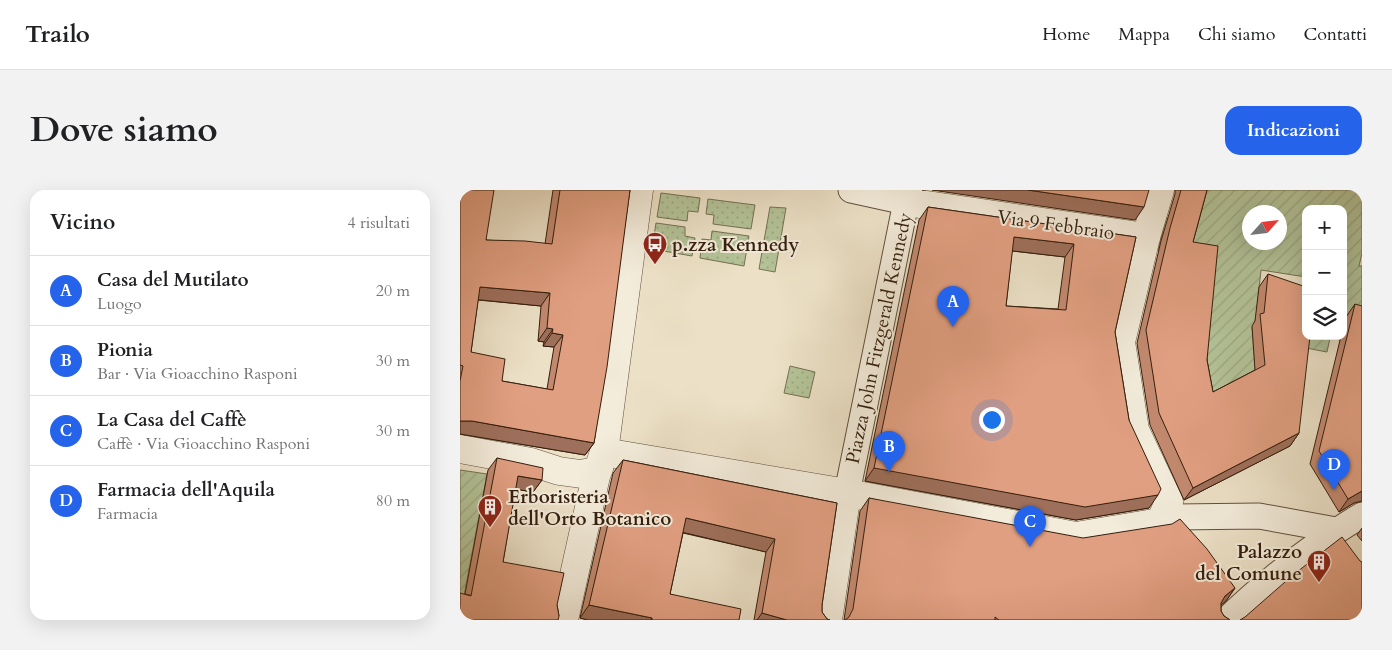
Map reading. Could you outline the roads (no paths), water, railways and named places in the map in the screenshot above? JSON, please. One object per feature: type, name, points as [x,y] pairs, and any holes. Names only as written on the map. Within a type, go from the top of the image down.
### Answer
[{"type":"street","points":[[564,620],[601,460],[639,190]]},
{"type":"street","name":"Piazza John Fitzgerald Kennedy","points":[[847,493],[907,196],[851,190]]},
{"type":"street","points":[[1160,190],[1146,237],[1122,342],[1135,430],[1169,502],[1167,517]]},
{"type":"street","name":"Via 9 Febbraio","points":[[907,196],[1146,237]]},
{"type":"street","points":[[460,449],[531,462],[559,471],[581,474],[591,472],[601,460]]},
{"type":"street","points":[[601,460],[847,493],[1076,536],[1167,517],[1259,516],[1336,530],[1352,551]]},
{"type":"street","points":[[828,620],[847,493]]},
{"type":"street","points":[[1236,605],[1336,530],[1362,515]]},
{"type":"street","points":[[1167,517],[1189,527],[1200,542]]},
{"type":"place","name":"p.zza Kennedy","points":[[655,265]]},
{"type":"place","name":"Casa del Mutilato","points":[[953,327]]},
{"type":"place","name":"Pionia","points":[[889,472]]},
{"type":"place","name":"Farmacia dell'Aquila","points":[[1334,490]]},
{"type":"place","name":"Erboristeria dell'Orto Botanico","points":[[490,528]]},
{"type":"place","name":"La Casa del Caffè","points":[[1030,547]]},
{"type":"place","name":"Palazzo del Comune","points":[[1319,583]]}]
